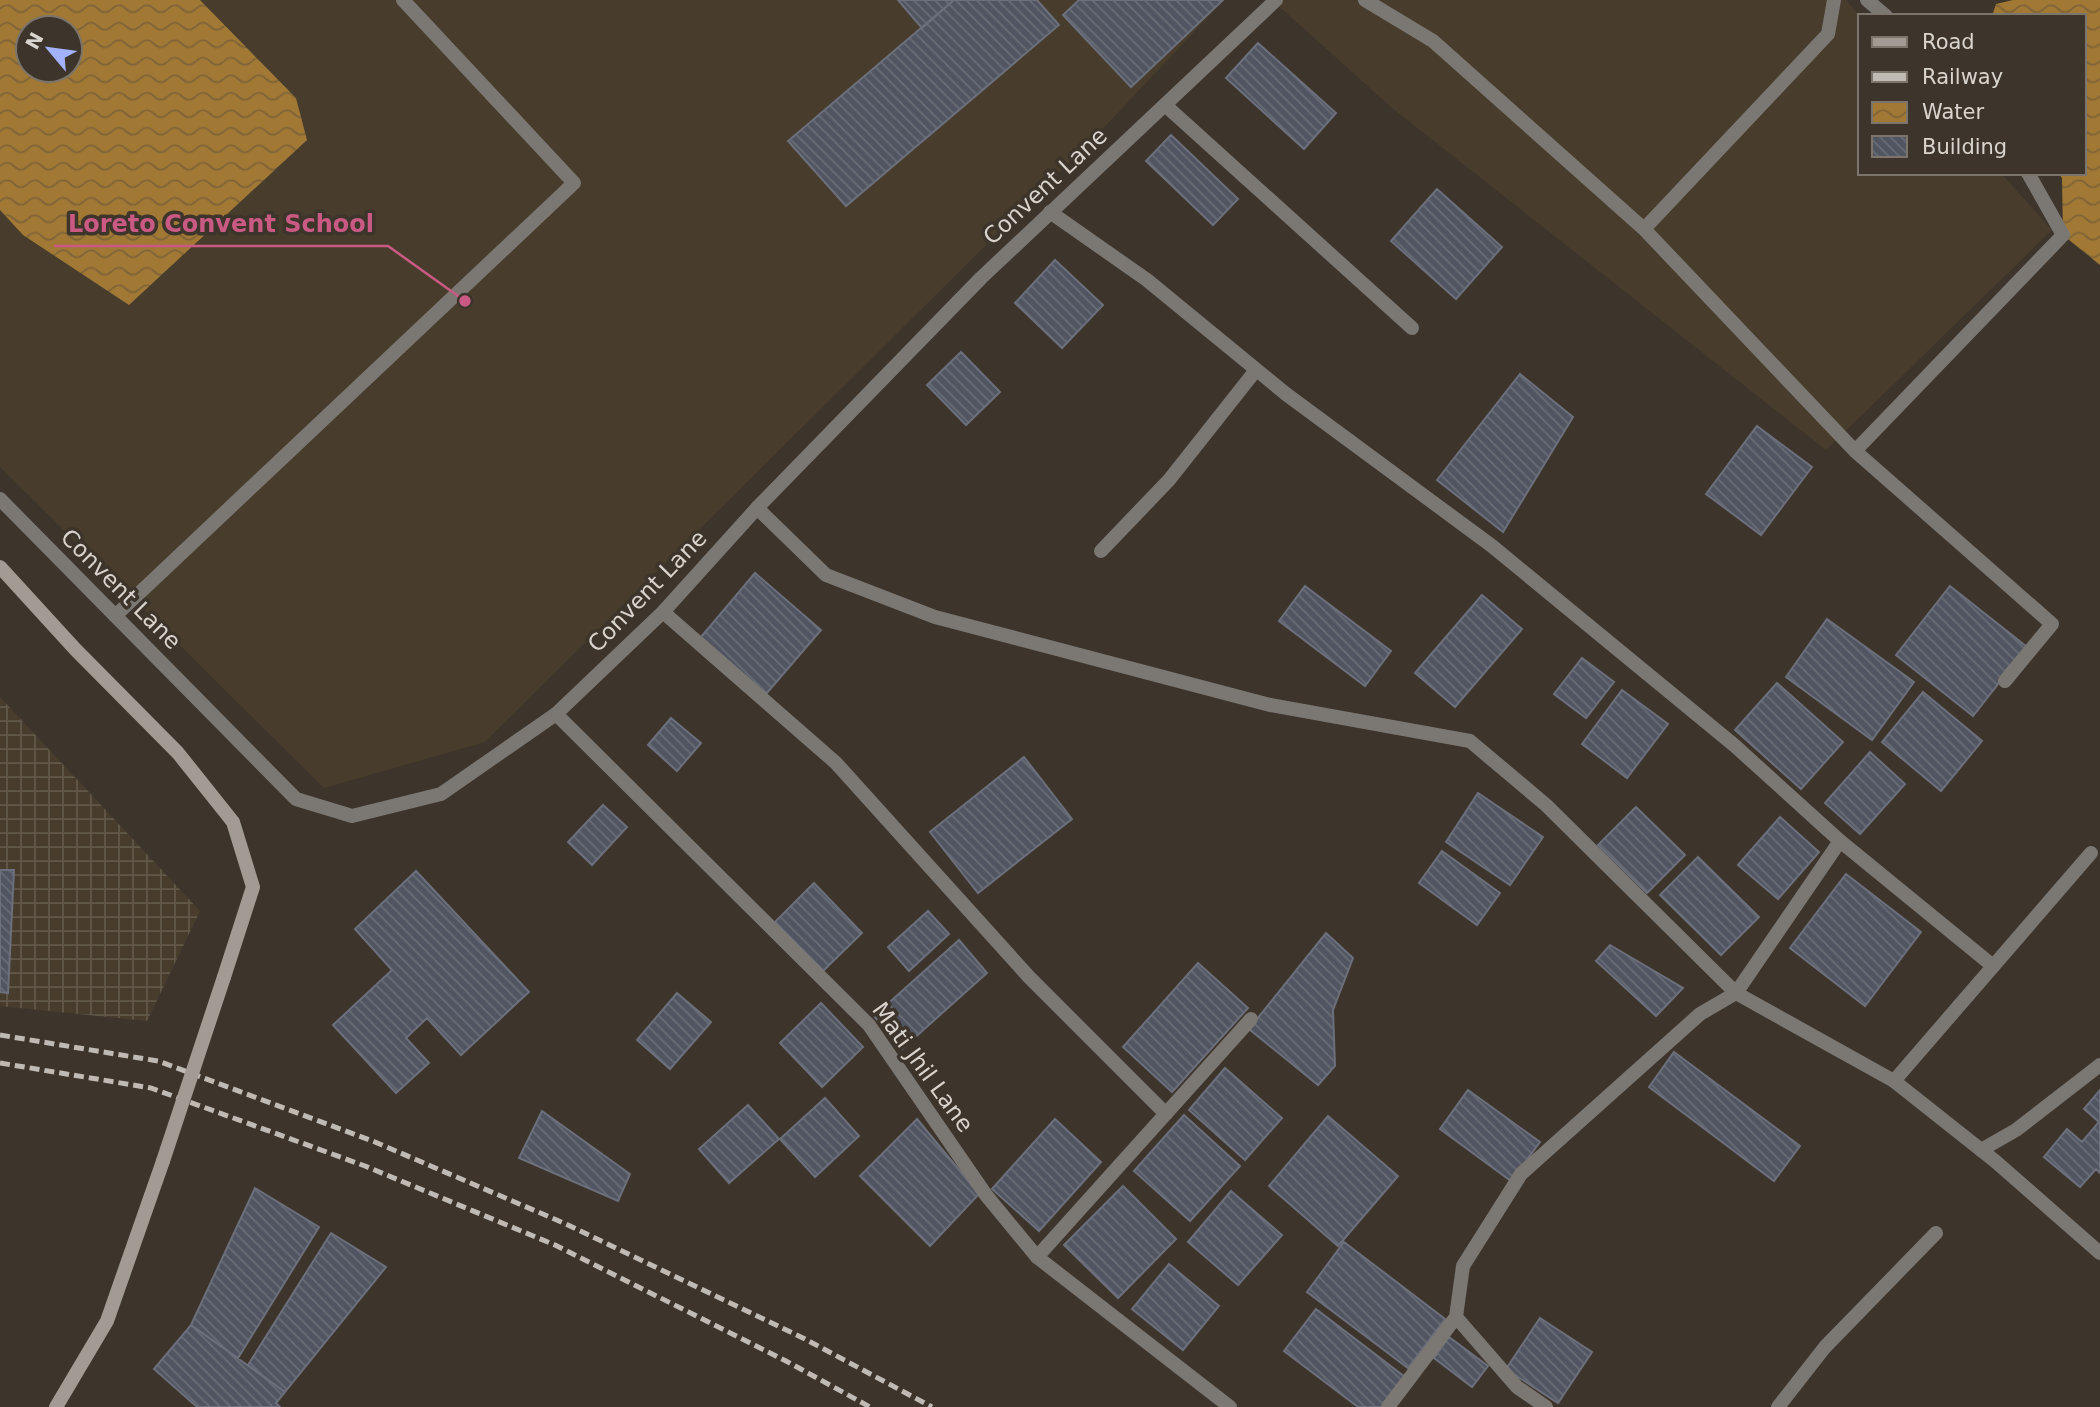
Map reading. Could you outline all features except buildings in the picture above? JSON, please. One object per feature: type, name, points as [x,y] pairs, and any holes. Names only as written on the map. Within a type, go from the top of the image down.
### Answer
[{"type":"street","points":[[116,616],[574,183],[403,0]]},
{"type":"street","name":"Convent Lane","points":[[0,499],[296,799],[352,816],[441,794],[556,714],[663,612],[757,508],[981,278],[1276,0]]},
{"type":"street","points":[[1365,0],[1433,41],[1644,229],[1855,451],[2052,624],[2006,681]]},
{"type":"street","points":[[1644,229],[1828,34],[1834,0]]},
{"type":"street","points":[[1867,0],[1884,14]]},
{"type":"street","points":[[1165,105],[1412,328]]},
{"type":"street","points":[[1855,451],[2063,234],[2029,175]]},
{"type":"street","points":[[1051,212],[1147,280],[1256,370],[1492,546],[1734,745],[1840,841],[1993,966]]},
{"type":"street","points":[[1101,551],[1169,480],[1256,370]]},
{"type":"street","points":[[757,508],[826,575],[935,617],[1270,705],[1470,741],[1546,805],[1736,993],[1894,1080],[2098,1246]]},
{"type":"street","points":[[0,567],[75,649],[178,753],[233,822],[253,887],[107,1321],[56,1407]]},
{"type":"street","points":[[663,612],[836,763],[1029,978],[1166,1114]]},
{"type":"street","name":"Mati Jhil Lane","points":[[556,714],[869,1025],[986,1195],[1037,1257],[1230,1407]]},
{"type":"street","points":[[1388,1407],[1456,1317],[1463,1266],[1521,1174],[1700,1014],[1736,993],[1840,841]]},
{"type":"street","points":[[1894,1080],[2091,853]]},
{"type":"street","points":[[1037,1257],[1251,1019]]},
{"type":"street","points":[[1981,1150],[2016,1130],[2100,1065]]},
{"type":"street","points":[[1778,1407],[1825,1347],[1936,1233]]},
{"type":"street","points":[[1456,1317],[1517,1387],[1546,1407]]},
{"type":"shaded area","points":[[0,0],[1224,0],[1097,135],[485,742],[324,788],[0,467]]},
{"type":"shaded area","points":[[1272,0],[1846,0],[1858,14],[1858,175],[2003,175],[2052,230],[1826,450],[1392,108]]},
{"type":"shaded area","points":[[0,697],[200,911],[147,1021],[0,1006]]},
{"type":"water","points":[[0,0],[200,0],[296,98],[307,140],[129,305],[23,235],[0,210]]},
{"type":"water","points":[[2013,0],[2100,0],[2100,265],[2063,235],[2062,178],[2060,175],[2086,175],[2086,14],[1993,14],[1996,4]]},
{"type":"railway","points":[[0,1035],[158,1061],[375,1142],[566,1224],[805,1339],[932,1407]]},
{"type":"railway","points":[[0,1063],[151,1088],[365,1166],[555,1245],[786,1361],[870,1407]]},
{"type":"place","name":"Loreto Convent School","points":[[465,301]]}]
